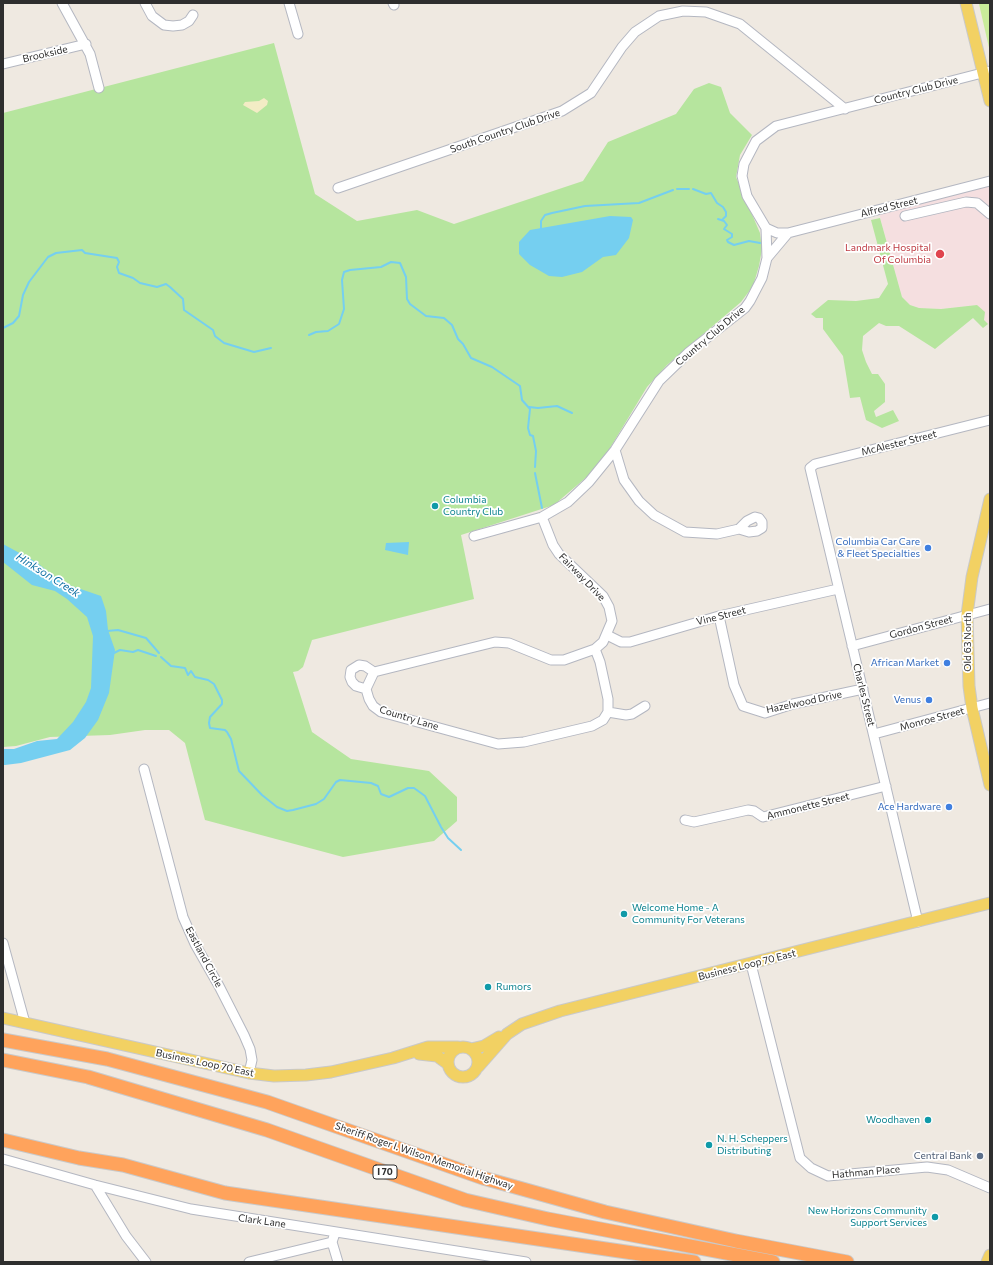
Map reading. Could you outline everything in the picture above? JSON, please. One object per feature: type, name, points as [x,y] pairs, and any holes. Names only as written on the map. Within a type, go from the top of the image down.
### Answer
[{"type":"highway","name":"Sheriff Roger I. Wilson Memorial Highway","points":[[3,1040],[108,1059],[267,1102],[483,1178],[605,1212],[736,1241],[847,1262]]},
{"type":"highway","name":"I 70","points":[[3,1060],[88,1077],[259,1127],[465,1200],[548,1219],[773,1262]]},
{"type":"highway","points":[[3,1140],[79,1158],[123,1165],[225,1193],[694,1262]]},
{"type":"main road","points":[[966,3],[986,72],[990,101]]},
{"type":"main road","name":"Old 63 North","points":[[990,499],[972,577],[967,615],[967,662],[972,708],[987,759],[990,785]]},
{"type":"main road","name":"Business Loop 70 East","points":[[471,1049],[484,1046],[522,1024],[560,1011],[990,903]]},
{"type":"main road","name":"Business Loop 70 East","points":[[3,1018],[249,1073],[279,1076],[306,1075],[357,1066],[408,1054],[428,1047],[458,1047]]},
{"type":"main road","name":"Business Loop 70 East","points":[[478,1067],[507,1034]]},
{"type":"main road","points":[[458,1047],[471,1049],[479,1060],[478,1067],[474,1073],[468,1076],[462,1077],[455,1075],[450,1070],[448,1064],[452,1051],[458,1047]]},
{"type":"main road","name":"Business Loop 70 East","points":[[408,1054],[437,1056],[448,1064]]},
{"type":"main road","points":[[987,1262],[990,1255]]},
{"type":"street","points":[[145,3],[152,16],[164,24],[173,26],[182,24],[189,21],[193,15]]},
{"type":"street","points":[[289,3],[298,34]]},
{"type":"street","points":[[65,4],[86,44],[99,88]]},
{"type":"street","name":"South Country Club Drive","points":[[338,188],[562,111],[591,93],[622,46],[635,32],[659,16],[683,11],[706,12],[740,24],[845,109]]},
{"type":"street","name":"Brookside","points":[[3,64],[86,44]]},
{"type":"street","name":"Country Club Drive","points":[[474,536],[542,517],[573,497],[589,482],[615,450],[659,381],[689,352],[745,308],[756,292],[762,278],[767,258],[766,228],[747,196],[742,176],[744,164],[756,141],[776,126],[986,72]]},
{"type":"street","name":"Alfred Street","points":[[766,228],[777,233],[788,233],[990,181]]},
{"type":"street","points":[[905,216],[966,202],[977,203],[990,214]]},
{"type":"street","points":[[767,258],[788,233]]},
{"type":"street","name":"McAlester Street","points":[[810,468],[815,464],[990,420]]},
{"type":"street","points":[[615,450],[624,480],[638,501],[654,515],[685,532],[717,534],[739,529]]},
{"type":"street","name":"Charles Street","points":[[810,468],[918,922]]},
{"type":"street","name":"Fairway Drive","points":[[542,517],[553,544],[559,554],[603,596],[610,607],[612,621],[607,635],[595,649]]},
{"type":"street","name":"Vine Street","points":[[607,635],[621,642],[630,642],[719,616],[838,589]]},
{"type":"street","name":"Gordon Street","points":[[852,646],[990,610]]},
{"type":"street","name":"Hazelwood Drive","points":[[719,616],[734,685],[743,706],[765,712],[793,704],[863,689]]},
{"type":"street","points":[[374,672],[366,689],[356,686],[350,677],[351,670],[359,665],[365,666],[374,672],[495,642],[510,643],[551,660],[564,660],[595,649],[600,662],[608,699],[608,712],[626,715],[632,714],[645,706]]},
{"type":"street","name":"Country Lane","points":[[366,689],[373,706],[381,712],[498,744],[524,742],[592,726],[603,720],[608,712]]},
{"type":"street","name":"Monroe Street","points":[[874,734],[990,703]]},
{"type":"street","name":"Eastland Circle","points":[[144,769],[183,917],[195,944],[250,1049],[252,1060],[249,1073]]},
{"type":"street","name":"Ammonette Street","points":[[685,820],[694,822],[748,810],[754,811],[763,817],[886,786]]},
{"type":"street","points":[[3,943],[25,1023]]},
{"type":"street","name":"Hathman Place","points":[[751,964],[800,1158],[811,1168],[828,1176],[927,1167],[948,1170],[990,1188]]},
{"type":"street","name":"Clark Lane","points":[[3,1159],[192,1210],[335,1231],[526,1262]]},
{"type":"street","points":[[95,1185],[126,1236],[146,1262]]},
{"type":"street","points":[[335,1231],[332,1242],[338,1262]]},
{"type":"street","points":[[249,1262],[332,1242]]},
{"type":"shaded area","name":"Landmark Hospital Of Columbia","points":[[990,181],[990,326],[984,320],[977,305],[941,309],[919,308],[910,305],[902,297],[878,210]]},
{"type":"green space","points":[[990,3],[990,52],[979,4]]},
{"type":"green space","name":"Columbia Country Club","points":[[274,43],[315,194],[357,221],[417,210],[454,224],[583,181],[608,142],[676,114],[694,89],[709,83],[721,87],[730,113],[752,135],[740,155],[736,177],[760,233],[762,249],[753,286],[741,302],[667,365],[647,387],[607,453],[589,475],[554,505],[461,535],[474,599],[312,640],[303,667],[298,671],[293,672],[312,732],[351,759],[429,771],[457,797],[457,821],[434,841],[343,857],[205,820],[185,743],[169,730],[145,730],[110,735],[50,737],[16,746],[3,747],[3,113]]},
{"type":"green space","points":[[880,218],[902,297],[910,305],[919,308],[941,309],[977,305],[985,312],[984,320],[988,324],[983,328],[973,318],[935,349],[899,326],[886,326],[879,323],[863,336],[862,350],[866,362],[872,374],[878,374],[885,384],[885,402],[874,411],[876,417],[893,410],[899,421],[882,428],[866,420],[860,397],[850,398],[843,356],[823,329],[823,318],[816,318],[811,314],[828,300],[856,301],[879,298],[888,284],[871,220]]},
{"type":"sand","points":[[264,98],[268,101],[267,105],[257,113],[243,105],[245,102],[259,101]]},
{"type":"water","points":[[610,216],[631,217],[633,220],[629,238],[616,255],[603,257],[582,272],[562,277],[549,276],[530,265],[519,254],[519,242],[530,230]]},
{"type":"water","points":[[409,542],[408,555],[385,550],[386,543]]},
{"type":"water","name":"Hinkson Creek","points":[[3,544],[36,562],[63,583],[101,596],[106,611],[108,630],[115,650],[109,693],[98,720],[85,738],[70,750],[21,763],[5,765],[3,765],[3,749],[14,749],[37,741],[57,739],[73,722],[86,702],[91,688],[93,636],[87,617],[67,599],[55,591],[32,585],[3,562]]},
{"type":"waterway","points":[[677,189],[689,189]]},
{"type":"waterway","points":[[693,189],[706,194],[711,193],[717,203],[723,207],[726,212],[726,216],[722,220]]},
{"type":"waterway","points":[[541,229],[541,221],[545,215],[585,206],[639,203],[673,190]]},
{"type":"waterway","points":[[718,219],[724,221],[727,225],[724,229],[732,234],[732,237],[727,240],[728,242],[734,245],[749,241],[760,243]]},
{"type":"waterway","points":[[3,328],[13,323],[19,316],[23,295],[29,282],[48,257],[56,253],[82,250],[85,253],[117,258],[119,262],[117,267],[119,273],[133,278],[140,283],[157,287],[166,284],[183,299],[184,310],[213,330],[215,336],[224,343],[254,352],[271,348]]},
{"type":"waterway","points":[[309,335],[316,332],[328,331],[339,324],[344,309],[342,280],[344,272],[381,267],[391,262],[400,263],[406,277],[407,299],[410,304],[426,316],[444,318],[452,325],[458,339],[463,344],[471,358],[492,367],[520,386],[522,400],[530,409],[528,428],[530,435],[533,436],[536,451],[535,467]]},
{"type":"waterway","points":[[529,407],[538,408],[557,406],[572,413]]},
{"type":"waterway","points":[[535,473],[542,508]]},
{"type":"waterway","points":[[107,631],[118,630],[146,638],[159,653]]},
{"type":"waterway","points":[[114,653],[120,650],[133,652],[138,650],[156,656]]},
{"type":"waterway","points":[[161,657],[171,666],[185,668],[188,675],[191,671],[195,677],[208,680],[214,684],[222,700],[222,704],[210,717],[210,728],[225,730],[227,732],[231,739],[239,771],[262,795],[277,807],[287,811],[316,804],[324,799],[336,782],[340,780],[371,783],[378,786],[381,794],[389,797],[408,788],[414,788],[425,796],[448,838],[461,850]]},
{"type":"place","name":"Landmark Hospital Of Columbia","points":[[940,254]]},
{"type":"place","name":"Columbia Country Club","points":[[435,506]]},
{"type":"place","name":"Columbia Car Care & Fleet Specialties","points":[[928,548]]},
{"type":"place","name":"African Market","points":[[947,663]]},
{"type":"place","name":"Venus","points":[[929,700]]},
{"type":"place","name":"Ace Hardware","points":[[949,807]]},
{"type":"place","name":"Welcome Home - A Community For Veterans","points":[[624,914]]},
{"type":"place","name":"Rumors","points":[[488,987]]},
{"type":"place","name":"Woodhaven","points":[[928,1120]]},
{"type":"place","name":"N. H. Scheppers Distributing","points":[[709,1145]]},
{"type":"place","name":"Central Bank","points":[[980,1156]]},
{"type":"place","name":"New Horizons Community Support Services","points":[[935,1217]]}]
